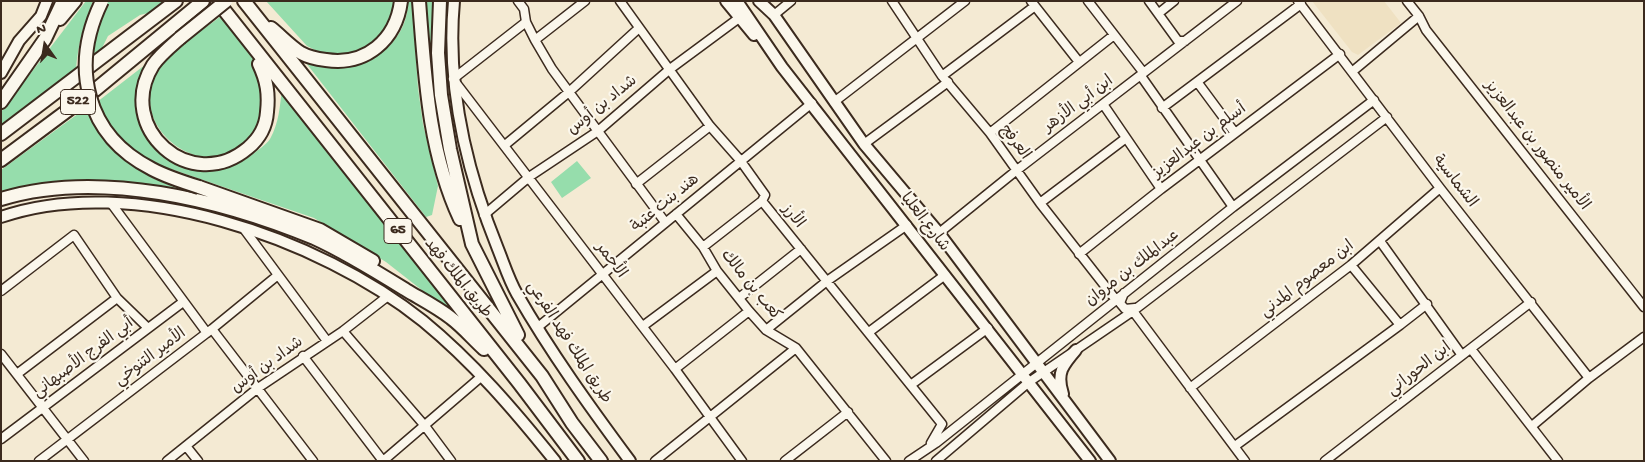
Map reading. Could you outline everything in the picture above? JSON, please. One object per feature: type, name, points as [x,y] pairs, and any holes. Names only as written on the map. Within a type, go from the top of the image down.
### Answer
[{"type":"highway","points":[[45,38],[63,1]]},
{"type":"highway","points":[[1,102],[45,38],[75,1]]},
{"type":"highway","points":[[102,1],[88,35],[85,64],[86,80],[98,117],[109,133],[136,158],[151,168],[199,187],[320,230],[377,264],[443,313],[519,383]]},
{"type":"highway","name":"522","points":[[1,134],[176,1]]},
{"type":"highway","name":"522","points":[[1,160],[95,90],[203,1]]},
{"type":"highway","name":"طريق الملك فهد","points":[[217,1],[238,30],[519,383],[578,461]]},
{"type":"highway","points":[[226,1],[180,38],[157,60],[148,77],[143,103],[147,122],[160,145],[176,157],[200,164],[220,162],[238,156],[253,144],[261,134],[267,116],[269,96],[265,77],[238,30]]},
{"type":"highway","name":"طريق الملك فهد","points":[[244,1],[542,376],[572,422],[601,461]]},
{"type":"highway","points":[[256,16],[301,53],[333,61],[350,60],[378,48],[392,31],[401,1]]},
{"type":"highway","points":[[419,1],[425,92],[434,138],[453,203],[511,323],[542,376]]},
{"type":"highway","points":[[440,1],[438,53],[441,95],[450,149],[472,244]]},
{"type":"highway","points":[[95,90],[180,38]]},
{"type":"highway","points":[[1,199],[22,192],[75,186],[128,188],[218,205],[315,239],[390,280],[443,313]]},
{"type":"main road","points":[[1,73],[19,41],[41,16],[47,1]]},
{"type":"main road","name":"طريق الملك فهد الفرعي","points":[[454,1],[452,23],[453,79],[462,139],[484,216],[516,293],[573,384],[630,461]]},
{"type":"main road","points":[[726,1],[782,67]]},
{"type":"main road","name":"شارع العليا","points":[[737,1],[782,67],[988,328],[1090,461]]},
{"type":"main road","name":"شارع العليا","points":[[759,1],[774,15],[864,144],[939,233],[1110,461]]},
{"type":"main road","points":[[765,1],[774,15]]},
{"type":"main road","points":[[1,217],[18,211],[43,207],[111,204],[177,209],[244,228],[294,246],[339,268],[388,296],[422,320],[505,399],[555,461]]},
{"type":"main road","points":[[1065,402],[1059,383],[1060,371],[1076,350]]},
{"type":"street","points":[[518,1],[524,9],[526,22],[535,40],[569,92],[665,222]]},
{"type":"street","points":[[535,40],[584,1]]},
{"type":"street","name":"الأرز","points":[[620,1],[710,126],[740,160],[765,195],[762,201],[912,384],[942,424],[933,444]]},
{"type":"street","points":[[774,15],[791,1]]},
{"type":"street","points":[[834,102],[966,1]]},
{"type":"street","points":[[1088,1],[1142,74],[1162,108],[1233,207]]},
{"type":"street","points":[[1149,1],[1178,41],[1185,41]]},
{"type":"street","points":[[1159,13],[1174,1]]},
{"type":"street","name":"ابن أبي الأزهر","points":[[939,233],[1017,170],[1237,1]]},
{"type":"street","name":"الأمير منصور بن عبدالعزيز","points":[[1407,1],[1419,16],[1426,30],[1644,307]]},
{"type":"street","name":"العرفج","points":[[893,2],[942,76],[990,133],[1040,204],[1116,300]]},
{"type":"street","points":[[1162,108],[1198,83],[1299,3]]},
{"type":"street","name":"الشماسية","points":[[1299,3],[1353,71],[1440,188],[1589,378]]},
{"type":"street","points":[[942,76],[1033,4],[1079,62]]},
{"type":"street","points":[[1353,71],[1419,16]]},
{"type":"street","name":"شداد بن أوس","points":[[484,216],[529,177],[598,131],[670,69],[739,18]]},
{"type":"street","points":[[453,79],[526,22]]},
{"type":"street","points":[[505,145],[569,92],[639,28]]},
{"type":"street","points":[[990,133],[1114,35]]},
{"type":"street","name":"أسلم بن عبدالعزيز","points":[[1079,254],[1161,189],[1340,54]]},
{"type":"street","name":"الأحمر","points":[[453,79],[675,368],[709,418],[742,461]]},
{"type":"street","points":[[864,144],[948,82]]},
{"type":"street","points":[[1198,83],[1235,133]]},
{"type":"street","name":"عبدالملك بن مروان","points":[[909,461],[1233,207],[1374,100]]},
{"type":"street","name":"هند بنت عتبة","points":[[538,326],[812,103]]},
{"type":"street","points":[[1103,104],[1161,189]]},
{"type":"street","name":"عبدالملك بن مروان","points":[[938,459],[1029,382],[1135,309],[1387,117]]},
{"type":"street","points":[[636,184],[710,126]]},
{"type":"street","points":[[1040,204],[1126,138]]},
{"type":"street","name":"ابن معصوم المدني","points":[[1190,388],[1351,265],[1440,188]]},
{"type":"street","points":[[703,247],[762,201]]},
{"type":"street","points":[[111,204],[183,302],[258,388],[312,460]]},
{"type":"street","name":"كعب بن مالك","points":[[676,214],[703,247],[717,271],[749,311],[766,330],[796,348],[886,461]]},
{"type":"street","points":[[766,330],[827,281],[906,225]]},
{"type":"street","points":[[244,228],[327,341]]},
{"type":"street","points":[[1,291],[74,235],[117,298],[148,328]]},
{"type":"street","points":[[1380,241],[1461,354]]},
{"type":"street","points":[[739,298],[800,249]]},
{"type":"street","points":[[1351,265],[1400,325]]},
{"type":"street","points":[[643,326],[717,271]]},
{"type":"street","name":"الأمير التنوخي","points":[[39,461],[209,331],[278,274]]},
{"type":"street","points":[[869,332],[945,275]]},
{"type":"street","points":[[1124,294],[1120,303],[1125,309],[1135,309],[1190,388],[1245,461]]},
{"type":"street","name":"شداد بن أوس","points":[[167,461],[258,388],[343,330],[388,296]]},
{"type":"street","points":[[17,374],[117,298]]},
{"type":"street","name":"أبي الفرج الأصبهاني","points":[[1,439],[183,302]]},
{"type":"street","name":"ابن الحوراني","points":[[1325,461],[1461,354],[1471,349],[1531,302]]},
{"type":"street","points":[[1234,446],[1427,304]]},
{"type":"street","points":[[675,368],[749,311]]},
{"type":"street","points":[[912,384],[988,328]]},
{"type":"street","points":[[343,330],[425,426],[450,461]]},
{"type":"street","points":[[1532,426],[1589,378],[1644,337]]},
{"type":"street","points":[[655,461],[796,348]]},
{"type":"street","points":[[1471,349],[1558,461]]},
{"type":"street","points":[[1,354],[84,461]]},
{"type":"street","points":[[303,356],[383,461],[393,458],[425,426],[482,376]]},
{"type":"street","points":[[1,370],[9,365]]},
{"type":"street","points":[[785,461],[848,412]]},
{"type":"street","points":[[933,444],[943,445],[938,459]]},
{"type":"street","points":[[186,446],[198,461]]},
{"type":"shaded area","points":[[1312,1],[1384,1],[1401,23],[1358,55],[1352,52]]},
{"type":"green space","points":[[86,1],[93,1],[82,34],[76,69],[1,127],[1,112]]},
{"type":"green space","points":[[107,1],[168,1],[156,11],[140,15],[108,36],[102,48],[89,57],[93,31]]},
{"type":"green space","points":[[266,1],[399,1],[382,39],[350,55],[323,54],[307,46]]},
{"type":"green space","points":[[408,1],[412,1],[418,88],[423,124],[438,186],[432,215],[426,217],[303,59],[326,66],[341,67],[367,61],[378,55],[388,47],[403,27]]},
{"type":"green space","points":[[425,1],[433,1],[431,74]]},
{"type":"green space","points":[[221,16],[244,43],[258,65],[264,111],[254,133],[238,150],[218,157],[197,156],[178,147],[162,132],[152,113],[151,91],[160,67],[166,59],[180,46]]},
{"type":"green space","points":[[150,61],[139,88],[138,105],[145,133],[161,154],[183,168],[197,171],[223,169],[244,161],[270,139],[277,121],[282,88],[300,108],[460,320],[386,262],[314,218],[162,166],[132,151],[118,137],[104,118],[97,102]]},
{"type":"green space","points":[[86,108],[105,139],[127,162],[155,179],[189,192],[182,194],[145,188],[1,194],[1,170]]},
{"type":"green space","points":[[577,161],[591,178],[562,198],[551,182]]}]
